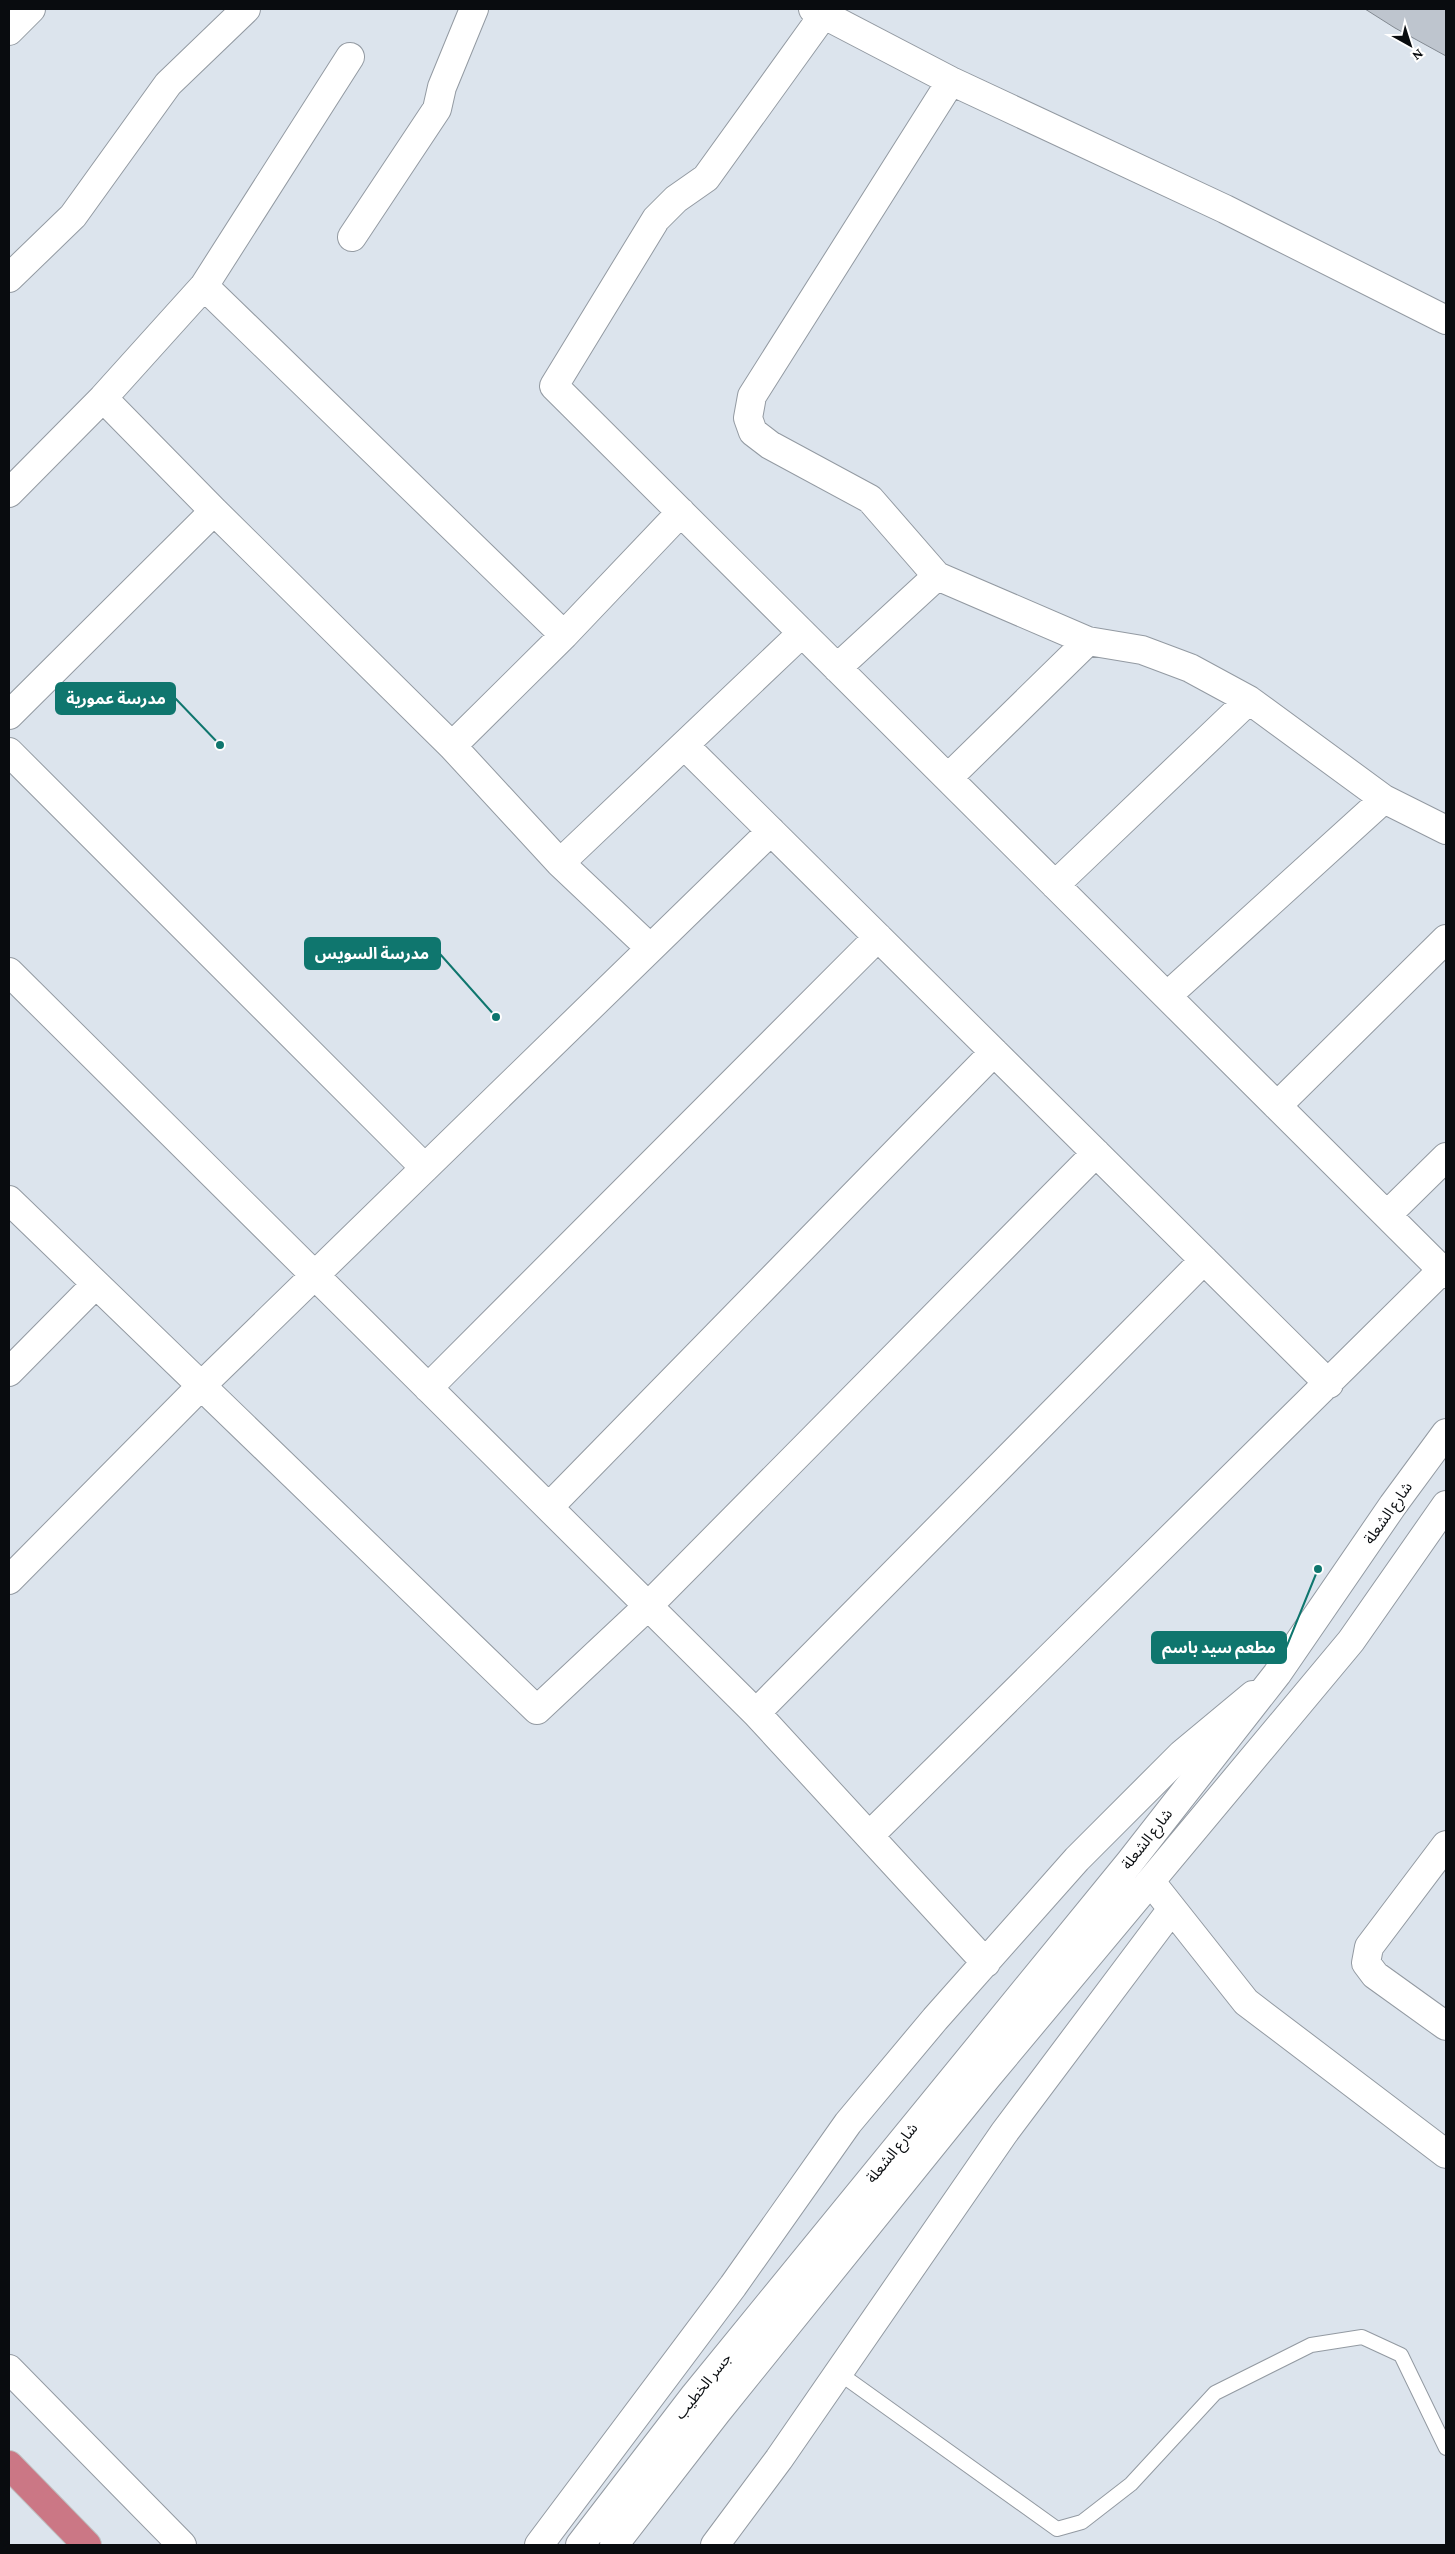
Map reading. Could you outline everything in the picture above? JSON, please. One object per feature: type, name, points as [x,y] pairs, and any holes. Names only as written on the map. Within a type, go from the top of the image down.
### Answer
[{"type":"highway","points":[[9,2465],[87,2545]]},
{"type":"street","points":[[9,31],[31,9]]},
{"type":"street","points":[[9,278],[73,216],[168,84],[246,9]]},
{"type":"street","points":[[352,237],[437,109],[442,87],[474,9]]},
{"type":"street","points":[[870,1835],[1444,1272],[554,386],[656,219],[676,200],[706,178],[818,12],[951,82],[1225,208],[1446,320]]},
{"type":"street","points":[[9,493],[103,398],[204,286],[350,57]]},
{"type":"street","points":[[951,82],[752,396],[748,418],[753,432],[770,446],[870,499],[938,576],[1088,641],[1142,650],[1182,665],[1249,700],[1384,799],[1446,830]]},
{"type":"street","points":[[204,286],[564,635]]},
{"type":"street","points":[[103,398],[214,511],[452,746],[560,864],[650,948]]},
{"type":"street","points":[[9,715],[214,511]]},
{"type":"street","points":[[452,746],[564,635],[681,512]]},
{"type":"street","points":[[837,668],[938,576]]},
{"type":"street","points":[[560,864],[802,633]]},
{"type":"street","points":[[948,778],[1088,641]]},
{"type":"street","points":[[1055,885],[1249,700]]},
{"type":"street","points":[[684,745],[1329,1384]]},
{"type":"street","points":[[9,752],[425,1168]]},
{"type":"street","points":[[1167,996],[1384,799]]},
{"type":"street","points":[[9,1580],[201,1386],[771,830]]},
{"type":"street","points":[[428,1388],[878,937]]},
{"type":"street","points":[[1277,1106],[1446,939]]},
{"type":"street","points":[[9,972],[756,1713],[986,1963]]},
{"type":"street","points":[[549,1507],[994,1052]]},
{"type":"street","points":[[9,1200],[537,1710],[648,1606],[1096,1153]]},
{"type":"street","points":[[1387,1215],[1446,1157]]},
{"type":"street","points":[[756,1713],[1204,1260]]},
{"type":"street","points":[[9,1372],[95,1285]]},
{"type":"street","name":"شارع الشعلة","points":[[829,2230],[1130,1862],[1277,1674],[1388,1513],[1446,1433]]},
{"type":"street","name":"شارع الشعلة","points":[[851,2247],[988,2076],[1351,1641],[1446,1505]]},
{"type":"street","points":[[540,2545],[733,2286],[848,2123],[935,2019],[986,1963],[1036,1903],[1145,1790],[1182,1754],[1277,1674]]},
{"type":"street","points":[[1446,1845],[1369,1947],[1366,1963],[1375,1974],[1446,2026]]},
{"type":"street","points":[[1151,1882],[1246,2002],[1446,2154]]},
{"type":"street","points":[[715,2545],[839,2374],[1004,2133],[1172,1909]]},
{"type":"street","name":"جسر الخطيب","points":[[580,2545],[695,2395],[829,2230]]},
{"type":"street","name":"جسر الخطيب","points":[[614,2545],[717,2412],[851,2247]]},
{"type":"street","points":[[9,2368],[182,2545]]},
{"type":"lane","points":[[839,2374],[1057,2529],[1082,2522],[1131,2484],[1215,2393],[1311,2345],[1362,2337],[1401,2356],[1446,2448]]},
{"type":"building","points":[[1365,9],[1446,9],[1446,56],[1395,28]]},
{"type":"place","name":"مدرسة عمورية","points":[[220,745]]},
{"type":"place","name":"مدرسة السويس","points":[[496,1017]]},
{"type":"place","name":"مطعم سيد باسم","points":[[1318,1569]]}]
